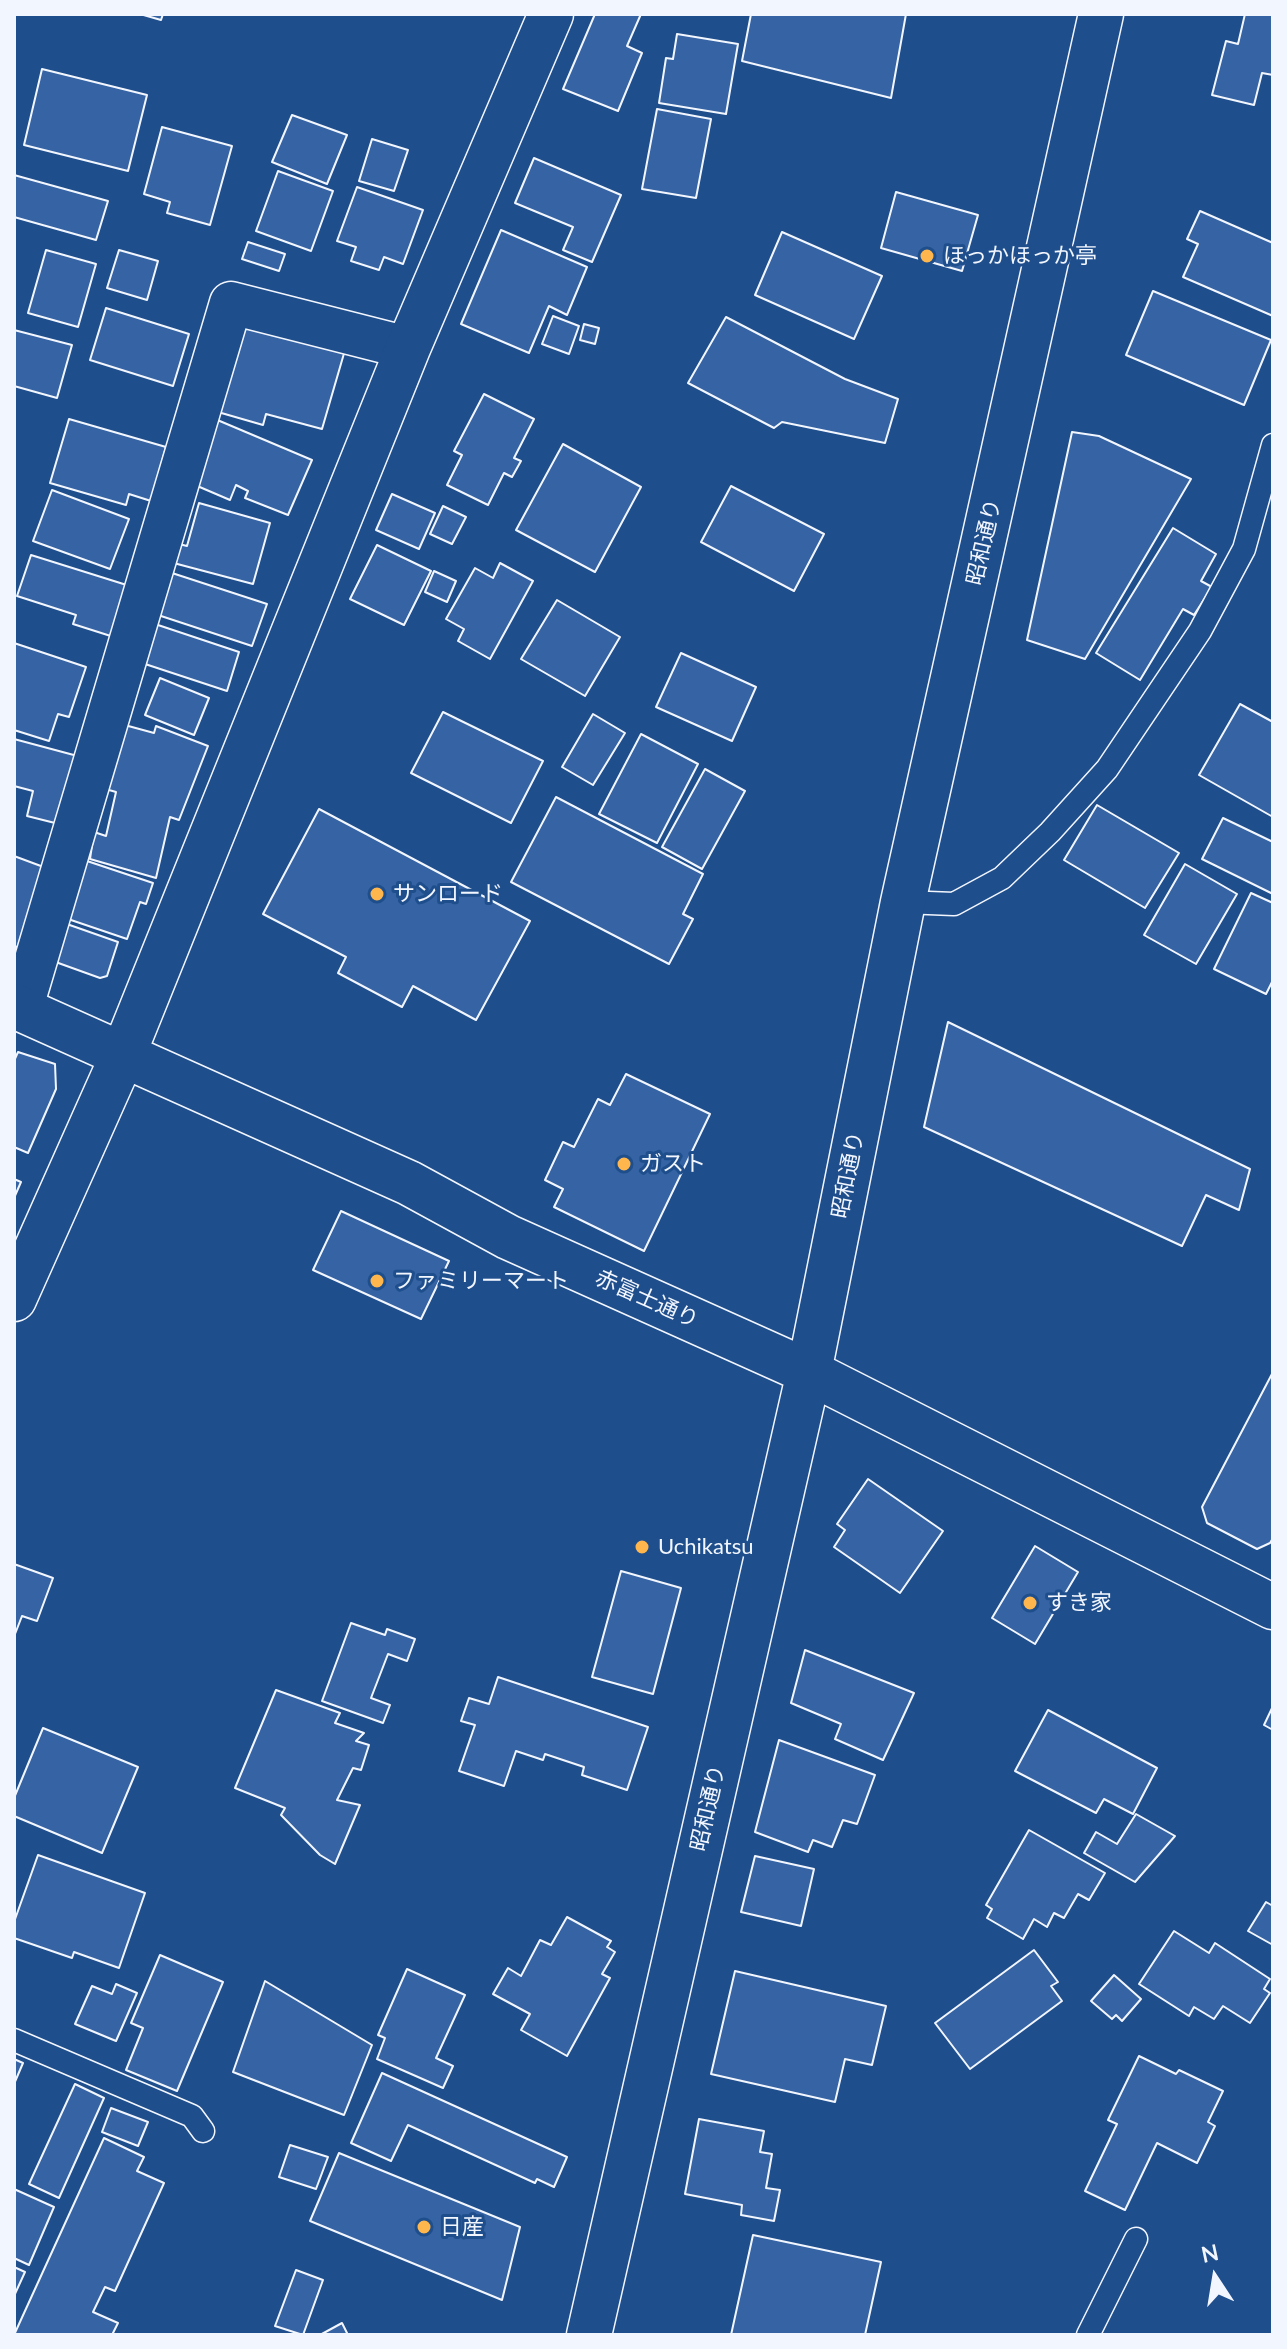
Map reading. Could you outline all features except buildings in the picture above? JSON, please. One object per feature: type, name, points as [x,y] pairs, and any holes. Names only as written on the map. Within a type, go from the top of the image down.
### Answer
[{"type":"street","points":[[14,1299],[123,1055],[408,348],[551,14]]},
{"type":"street","name":"昭和通り","points":[[589,2335],[809,1372],[903,902],[1101,14]]},
{"type":"street","points":[[18,1008],[231,303],[408,348]]},
{"type":"street","name":"赤富士通り","points":[[18,1008],[409,1183],[508,1237],[809,1372],[1273,1607]]},
{"type":"lane","points":[[903,902],[954,904],[1002,878],[1050,832],[1107,769],[1200,631],[1244,549],[1273,445]]},
{"type":"lane","points":[[14,2040],[192,2116],[203,2131]]},
{"type":"lane","points":[[1088,2335],[1136,2239]]},
{"type":"place","name":"ほっかほっか亭","points":[[927,256]]},
{"type":"place","name":"サンロード","points":[[377,894]]},
{"type":"place","name":"ガスト","points":[[624,1164]]},
{"type":"place","name":"ファミリーマート","points":[[377,1281]]},
{"type":"place","name":"Uchikatsu","points":[[642,1547]]},
{"type":"place","name":"すき家","points":[[1030,1603]]},
{"type":"place","name":"日産","points":[[424,2227]]}]
